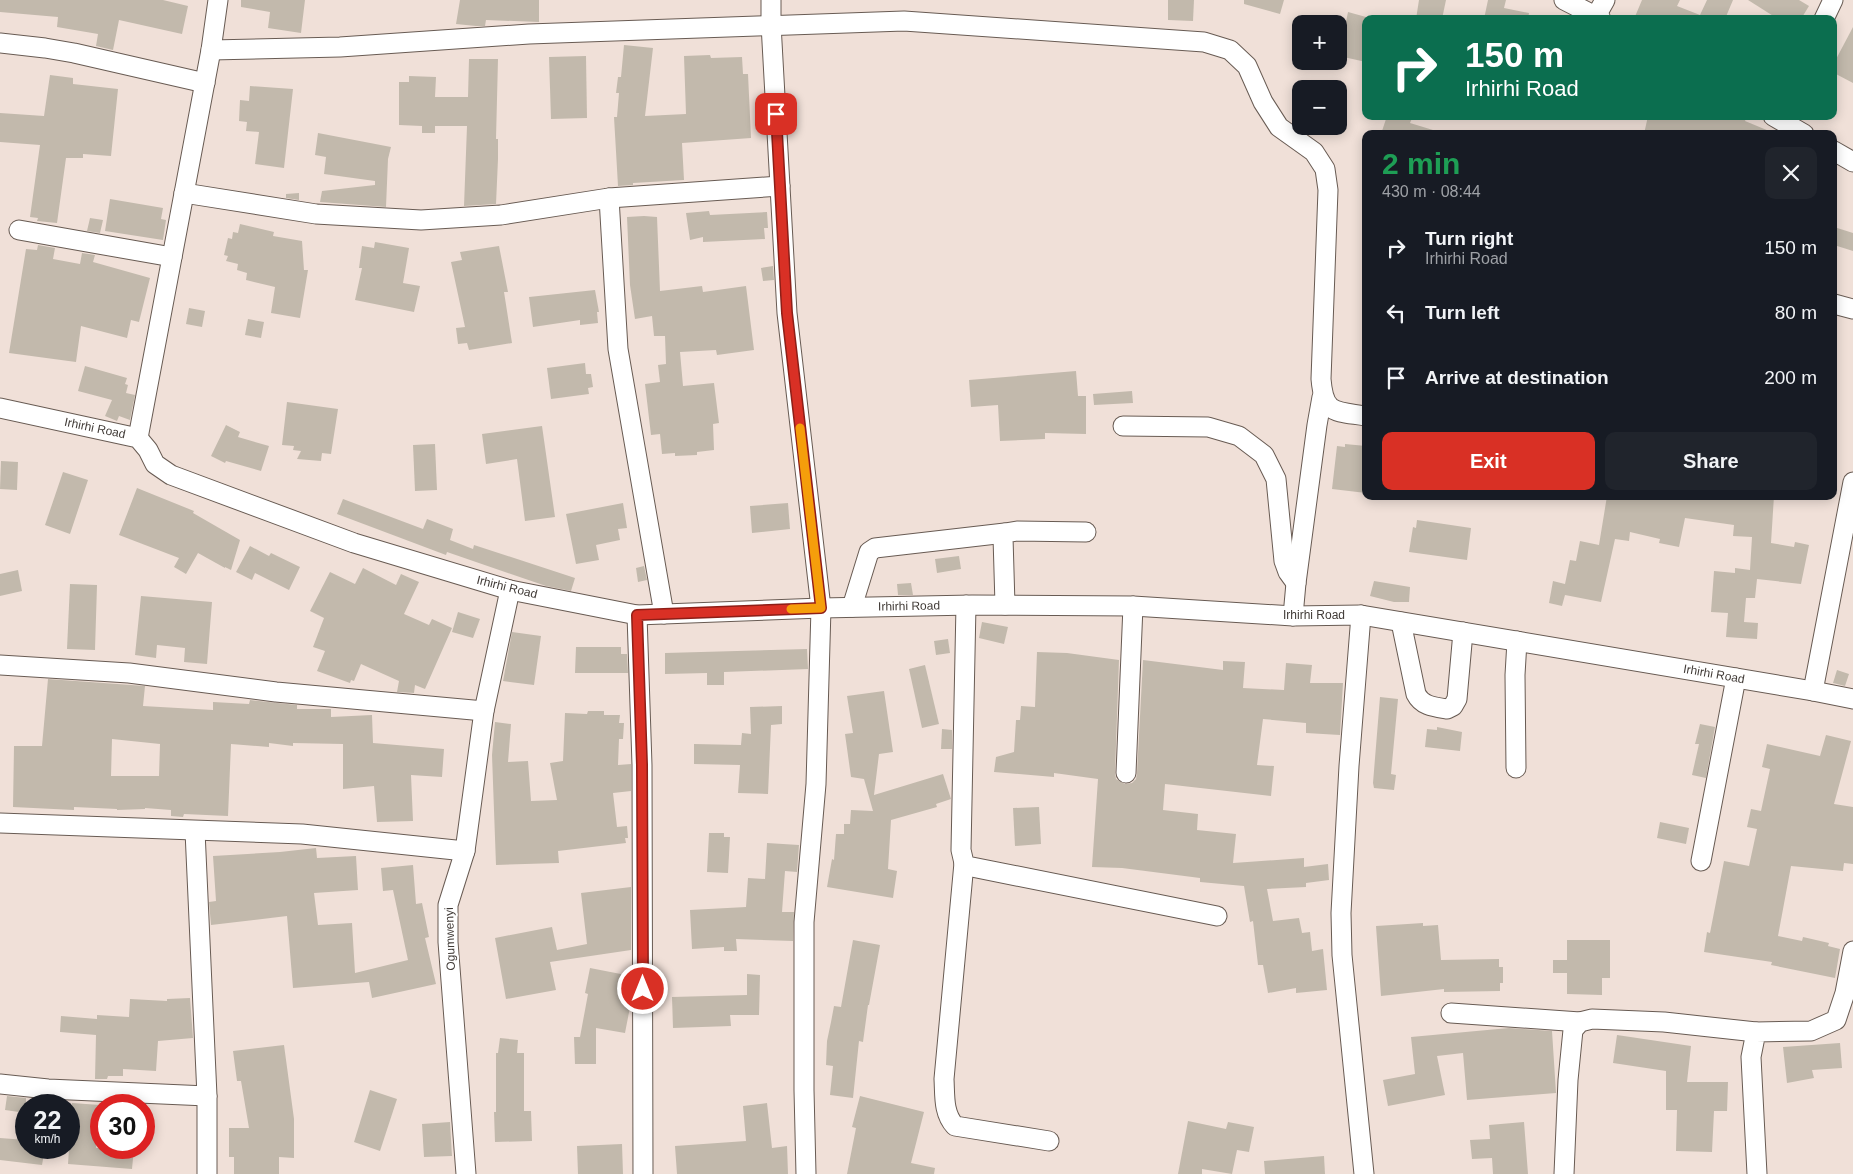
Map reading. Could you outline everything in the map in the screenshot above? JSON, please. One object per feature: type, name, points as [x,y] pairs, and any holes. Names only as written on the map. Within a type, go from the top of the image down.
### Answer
[{"type":"street","points":[[138,438],[205,83],[218,0]]},
{"type":"street","points":[[771,0],[770,24],[787,313],[821,608],[816,784],[804,922],[806,1174]]},
{"type":"street","points":[[1564,0],[1600,12]]},
{"type":"street","points":[[1826,15],[1833,0]]},
{"type":"street","points":[[211,50],[340,47],[529,34],[904,20],[1204,42],[1230,50],[1247,66],[1263,102],[1279,127],[1314,152],[1325,169],[1328,190],[1322,396],[1293,616]]},
{"type":"street","points":[[0,43],[74,53],[205,83]]},
{"type":"street","points":[[1780,120],[1797,130]]},
{"type":"street","points":[[1837,153],[1853,162]]},
{"type":"street","points":[[184,193],[316,214],[421,220],[501,215],[609,198],[780,186]]},
{"type":"street","points":[[609,198],[618,349],[664,614]]},
{"type":"street","points":[[19,230],[172,257]]},
{"type":"street","points":[[1837,305],[1853,309]]},
{"type":"street","points":[[1322,396],[1328,406],[1338,412],[1362,415]]},
{"type":"street","name":"Irhirhi Road","points":[[0,408],[138,438],[148,450],[155,464],[171,475],[354,543],[510,590],[637,615],[966,605],[1133,606],[1293,616],[1361,615],[1517,640],[1853,699]]},
{"type":"street","points":[[1123,426],[1208,427],[1239,436],[1264,455],[1276,479],[1284,561],[1288,572],[1296,583]]},
{"type":"street","points":[[1813,691],[1845,489]]},
{"type":"street","points":[[852,607],[869,552],[875,548],[1017,531],[1086,532]]},
{"type":"street","points":[[1005,533],[1003,537],[1005,605]]},
{"type":"street","name":"Ogumwenyi","points":[[466,1174],[449,952],[448,905],[465,852],[484,712],[510,590]]},
{"type":"street","points":[[966,605],[961,850],[964,863],[944,1078],[946,1111],[955,1126],[1049,1141]]},
{"type":"street","points":[[1126,773],[1133,606]]},
{"type":"street","points":[[637,615],[642,765],[643,1174]]},
{"type":"street","points":[[1361,615],[1349,766],[1342,913],[1342,955],[1364,1174]]},
{"type":"street","points":[[1401,622],[1416,694],[1419,700],[1426,705],[1447,709],[1453,706],[1456,699],[1463,632]]},
{"type":"street","points":[[1516,768],[1515,674],[1517,640]]},
{"type":"street","points":[[0,665],[129,673],[276,692],[484,712]]},
{"type":"street","points":[[1701,860],[1736,678]]},
{"type":"street","points":[[0,823],[302,834],[465,852]]},
{"type":"street","points":[[195,831],[207,1096],[207,1174]]},
{"type":"street","points":[[964,863],[967,866],[1217,916]]},
{"type":"street","points":[[1451,1013],[1580,1022],[1592,1018],[1664,1022],[1756,1032],[1811,1031],[1836,1020],[1845,993],[1853,951]]},
{"type":"street","points":[[1564,1174],[1568,1080],[1573,1030],[1580,1022]]},
{"type":"street","points":[[1756,1032],[1751,1057],[1756,1174]]},
{"type":"street","points":[[0,1084],[48,1089],[207,1096]]},
{"type":"building","points":[[0,0],[163,0],[188,6],[182,34],[119,20],[113,50],[96,46],[98,34],[57,27],[58,17],[0,12]]},
{"type":"building","points":[[241,0],[305,0],[301,33],[268,28],[270,12],[241,7]]},
{"type":"building","points":[[460,0],[539,0],[539,22],[486,20],[485,26],[456,24]]},
{"type":"building","points":[[1168,0],[1194,0],[1193,21],[1168,20]]},
{"type":"building","points":[[1244,0],[1284,0],[1280,14],[1244,4]]},
{"type":"building","points":[[1419,0],[1446,0],[1443,15],[1417,15]]},
{"type":"building","points":[[1488,0],[1506,0],[1504,8],[1529,13],[1529,15],[1485,15]]},
{"type":"building","points":[[1642,0],[1680,0],[1677,6],[1700,15],[1636,15]]},
{"type":"building","points":[[1707,0],[1733,0],[1727,15],[1700,15]]},
{"type":"building","points":[[1748,0],[1799,0],[1809,6],[1803,15],[1772,15]]},
{"type":"building","points":[[1348,12],[1362,16],[1362,61],[1347,58]]},
{"type":"building","points":[[1853,27],[1853,83],[1837,75],[1837,57]]},
{"type":"building","points":[[624,45],[653,48],[645,116],[686,114],[684,56],[710,55],[711,58],[742,57],[743,74],[748,74],[751,138],[682,143],[684,180],[633,183],[633,185],[618,186],[614,117],[617,117],[619,93],[616,93],[618,77],[621,77]]},
{"type":"building","points":[[586,56],[587,118],[551,119],[549,57]]},
{"type":"building","points":[[469,59],[498,59],[496,204],[464,206],[467,126],[435,126],[435,133],[422,133],[422,126],[399,125],[399,82],[409,82],[409,76],[436,77],[435,97],[468,97]]},
{"type":"building","points":[[50,75],[73,78],[73,84],[118,89],[111,156],[83,154],[83,158],[66,158],[57,223],[37,221],[38,218],[30,217],[40,145],[0,142],[0,113],[44,116]]},
{"type":"building","points":[[250,86],[293,89],[284,168],[255,164],[259,132],[246,131],[247,122],[239,121],[240,100],[249,101]]},
{"type":"building","points":[[1386,120],[1411,120],[1410,123],[1433,130],[1382,130]]},
{"type":"building","points":[[1647,120],[1745,120],[1767,130],[1645,130]]},
{"type":"building","points":[[318,133],[391,147],[388,159],[386,207],[320,202],[322,191],[375,185],[375,181],[324,174],[326,157],[315,155]]},
{"type":"building","points":[[299,193],[299,200],[286,198],[286,194]]},
{"type":"building","points":[[110,199],[163,208],[161,219],[166,220],[163,240],[105,231]]},
{"type":"building","points":[[709,211],[710,215],[767,212],[768,228],[764,228],[765,239],[703,242],[703,237],[690,240],[686,213]]},
{"type":"building","points":[[627,217],[657,217],[660,291],[702,286],[703,292],[746,286],[754,350],[717,355],[716,350],[680,352],[683,386],[714,383],[719,423],[713,424],[714,450],[697,452],[697,455],[675,456],[675,453],[662,454],[660,434],[651,435],[645,384],[660,382],[658,365],[666,364],[665,336],[654,336],[652,316],[635,319],[630,285]]},
{"type":"building","points":[[90,218],[103,220],[100,233],[87,231]]},
{"type":"building","points":[[240,224],[274,232],[273,236],[302,241],[304,270],[308,270],[300,318],[271,313],[275,287],[246,280],[247,273],[237,270],[238,264],[226,261],[228,256],[224,255],[228,238],[232,239],[233,232],[238,233]]},
{"type":"building","points":[[1837,228],[1853,233],[1853,251],[1837,246]]},
{"type":"building","points":[[375,242],[409,248],[403,283],[420,286],[414,312],[355,300],[362,268],[359,268],[362,246],[374,248]]},
{"type":"building","points":[[38,245],[55,248],[53,259],[80,264],[82,253],[95,255],[93,262],[150,278],[139,322],[131,320],[127,338],[81,326],[76,362],[9,353],[26,249],[37,250]]},
{"type":"building","points":[[499,246],[508,292],[504,292],[512,343],[469,350],[467,343],[458,344],[456,328],[465,327],[451,262],[462,260],[460,252]]},
{"type":"building","points":[[773,266],[774,280],[763,281],[761,268]]},
{"type":"building","points":[[595,290],[599,312],[597,312],[598,323],[580,325],[580,320],[533,327],[529,297]]},
{"type":"building","points":[[189,308],[205,311],[202,327],[186,324]]},
{"type":"building","points":[[248,319],[264,322],[261,338],[245,335]]},
{"type":"building","points":[[585,363],[586,374],[591,374],[593,387],[588,388],[589,394],[551,399],[547,368]]},
{"type":"building","points":[[85,366],[127,378],[125,384],[128,385],[126,393],[135,395],[130,420],[119,416],[117,421],[105,416],[112,400],[78,391]]},
{"type":"building","points":[[1076,371],[1078,396],[1086,396],[1086,434],[1045,433],[1045,439],[1000,441],[998,405],[971,407],[969,380]]},
{"type":"building","points":[[1132,391],[1133,403],[1094,405],[1093,394]]},
{"type":"building","points":[[287,402],[338,409],[331,454],[322,453],[321,461],[297,459],[301,451],[293,450],[294,446],[282,445]]},
{"type":"building","points":[[226,425],[240,432],[238,437],[269,446],[261,471],[226,461],[225,463],[211,456]]},
{"type":"building","points":[[542,426],[555,517],[525,521],[517,459],[486,464],[482,434]]},
{"type":"building","points":[[435,444],[437,490],[415,491],[413,445]]},
{"type":"building","points":[[1345,444],[1362,446],[1362,493],[1332,489],[1337,446],[1345,447]]},
{"type":"building","points":[[1,461],[18,462],[17,490],[0,489]]},
{"type":"building","points":[[63,472],[88,480],[70,534],[45,525]]},
{"type":"building","points":[[137,488],[194,511],[193,513],[240,540],[231,570],[198,553],[186,574],[174,567],[179,558],[119,535]]},
{"type":"building","points":[[343,499],[423,529],[427,519],[453,529],[450,540],[473,549],[474,545],[575,578],[571,591],[546,586],[447,552],[446,555],[337,514]]},
{"type":"building","points":[[1606,500],[1774,500],[1771,543],[1794,547],[1795,542],[1809,545],[1801,584],[1757,579],[1755,598],[1746,598],[1744,622],[1758,623],[1757,639],[1726,637],[1728,613],[1711,612],[1714,571],[1735,573],[1735,568],[1750,570],[1752,537],[1733,536],[1734,525],[1685,518],[1679,547],[1659,543],[1660,539],[1630,532],[1629,541],[1615,539],[1601,602],[1565,595],[1562,606],[1549,603],[1553,581],[1565,584],[1570,560],[1576,561],[1580,541],[1599,545]]},
{"type":"building","points":[[623,503],[627,528],[618,529],[620,540],[596,545],[599,560],[576,564],[566,514]]},
{"type":"building","points":[[788,503],[790,529],[752,533],[750,506]]},
{"type":"building","points":[[1417,520],[1471,528],[1467,560],[1409,552],[1413,527],[1416,528]]},
{"type":"building","points":[[250,546],[269,556],[271,553],[300,567],[289,590],[255,573],[252,580],[236,572]]},
{"type":"building","points":[[959,556],[961,569],[937,573],[935,559]]},
{"type":"building","points":[[644,566],[647,580],[638,582],[636,568]]},
{"type":"building","points":[[363,568],[396,585],[401,574],[419,582],[404,614],[429,625],[432,619],[452,628],[425,689],[415,685],[414,693],[397,692],[399,681],[361,664],[354,681],[351,680],[350,683],[317,671],[325,651],[313,647],[324,618],[310,611],[330,572],[355,584]]},
{"type":"building","points":[[18,570],[22,591],[0,596],[0,574]]},
{"type":"building","points":[[1374,581],[1410,587],[1409,602],[1394,602],[1370,596]]},
{"type":"building","points":[[911,583],[913,595],[898,595],[897,584]]},
{"type":"building","points":[[70,584],[97,585],[95,650],[67,649]]},
{"type":"building","points":[[141,596],[212,602],[207,664],[184,662],[185,648],[157,645],[156,658],[135,655]]},
{"type":"building","points":[[458,612],[480,619],[473,638],[452,632]]},
{"type":"building","points":[[982,622],[1008,627],[1004,644],[979,638]]},
{"type":"building","points":[[512,632],[541,636],[534,685],[503,681]]},
{"type":"building","points":[[948,639],[950,653],[936,655],[934,641]]},
{"type":"building","points":[[576,647],[621,647],[621,654],[627,654],[628,673],[575,673]]},
{"type":"building","points":[[807,649],[808,669],[724,672],[724,685],[707,685],[707,673],[665,674],[665,653]]},
{"type":"building","points":[[1037,652],[1067,653],[1119,660],[1115,773],[1116,779],[1125,784],[1132,783],[1136,779],[1137,773],[1143,660],[1223,670],[1223,661],[1245,662],[1243,688],[1284,690],[1286,663],[1312,665],[1310,683],[1343,683],[1340,735],[1306,733],[1306,723],[1263,719],[1257,765],[1274,766],[1271,796],[1165,784],[1163,810],[1198,814],[1197,830],[1236,834],[1233,863],[1304,858],[1304,867],[1328,864],[1329,880],[1306,883],[1306,887],[1267,889],[1273,921],[1299,918],[1302,933],[1310,932],[1312,951],[1323,949],[1327,990],[1296,993],[1296,988],[1268,993],[1263,965],[1258,965],[1253,921],[1250,922],[1244,886],[1200,882],[1200,878],[1122,868],[1092,867],[1098,779],[1054,773],[1054,777],[994,772],[996,757],[1014,752],[1016,720],[1020,720],[1021,706],[1035,707]]},
{"type":"building","points":[[925,665],[939,724],[922,728],[909,669]]},
{"type":"building","points":[[1837,670],[1849,674],[1845,686],[1833,683]]},
{"type":"building","points":[[48,679],[145,686],[143,706],[213,710],[213,702],[249,704],[250,700],[297,705],[297,709],[331,709],[331,717],[372,715],[373,743],[444,749],[442,777],[411,775],[413,821],[377,822],[374,786],[343,789],[343,744],[293,743],[293,746],[269,743],[269,747],[231,744],[228,816],[184,814],[183,817],[171,816],[171,810],[145,808],[117,810],[74,807],[74,810],[13,807],[14,746],[42,746]],"holes":[[[112,739],[160,744],[159,776],[111,776]]]},
{"type":"building","points":[[884,691],[893,752],[879,754],[874,795],[943,774],[951,799],[936,804],[937,807],[891,820],[888,869],[897,871],[893,898],[827,887],[832,859],[834,860],[836,834],[844,834],[844,824],[850,824],[851,810],[873,811],[864,779],[851,777],[845,734],[853,733],[847,696]]},
{"type":"building","points":[[1380,697],[1398,699],[1391,774],[1396,775],[1394,790],[1374,788],[1373,783]]},
{"type":"building","points":[[782,706],[782,724],[771,725],[768,794],[738,793],[740,765],[694,764],[694,744],[741,745],[742,733],[751,734],[750,707]]},
{"type":"building","points":[[588,711],[604,711],[604,715],[620,715],[619,723],[624,723],[623,739],[619,739],[618,765],[631,764],[631,791],[613,793],[617,827],[627,826],[628,838],[625,838],[626,843],[558,851],[559,863],[496,865],[492,755],[495,722],[511,724],[508,762],[528,761],[531,801],[557,800],[550,763],[563,761],[565,713],[587,714]]},
{"type":"building","points":[[1700,724],[1715,727],[1706,778],[1692,775],[1699,744],[1695,744]]},
{"type":"building","points":[[1437,727],[1462,732],[1460,751],[1425,747],[1427,729],[1437,730]]},
{"type":"building","points":[[942,729],[952,730],[952,749],[941,749]]},
{"type":"building","points":[[1826,735],[1851,741],[1834,804],[1853,807],[1853,864],[1844,863],[1843,871],[1791,866],[1778,936],[1802,941],[1803,937],[1829,943],[1828,946],[1840,949],[1835,978],[1771,965],[1772,962],[1704,952],[1707,932],[1710,933],[1724,861],[1749,866],[1757,829],[1747,827],[1751,809],[1761,811],[1770,769],[1762,767],[1767,744],[1820,756]]},
{"type":"building","points":[[1039,807],[1041,844],[1015,846],[1013,808]]},
{"type":"building","points":[[1660,822],[1689,828],[1686,844],[1657,838]]},
{"type":"building","points":[[709,833],[724,833],[724,837],[730,837],[728,873],[707,872]]},
{"type":"building","points":[[767,843],[799,845],[797,872],[785,871],[782,912],[794,912],[793,941],[736,939],[737,951],[724,951],[724,947],[692,949],[690,910],[746,907],[748,878],[765,879]]},
{"type":"building","points":[[316,848],[317,858],[356,856],[358,890],[314,893],[318,925],[352,923],[355,973],[408,960],[393,890],[383,891],[381,868],[413,865],[416,904],[422,903],[429,937],[425,938],[436,984],[372,998],[369,982],[293,988],[287,916],[211,925],[209,902],[216,901],[213,856]]},
{"type":"building","points":[[631,887],[631,950],[550,962],[556,990],[506,999],[495,938],[552,927],[557,950],[587,944],[581,893]]},
{"type":"building","points":[[1423,923],[1423,926],[1438,925],[1441,960],[1499,959],[1499,967],[1503,967],[1503,983],[1500,983],[1500,991],[1444,992],[1444,989],[1381,996],[1376,926]]},
{"type":"building","points":[[853,940],[880,945],[863,1042],[859,1041],[853,1098],[830,1095],[833,1066],[826,1065],[827,1041],[834,1006],[841,1007]]},
{"type":"building","points":[[1567,940],[1610,940],[1610,978],[1602,978],[1602,995],[1567,994],[1567,973],[1553,973],[1553,960],[1567,960]]},
{"type":"building","points":[[590,968],[631,976],[631,1002],[625,1033],[596,1028],[596,1064],[575,1064],[574,1037],[580,1037],[588,994],[585,993]]},
{"type":"building","points":[[747,974],[760,975],[759,1015],[730,1015],[731,1026],[673,1028],[672,997],[747,995]]},
{"type":"building","points":[[190,998],[193,1038],[158,1041],[156,1071],[123,1069],[123,1076],[108,1076],[107,1079],[95,1079],[96,1035],[60,1032],[61,1016],[97,1019],[97,1015],[129,1017],[130,999],[167,1001],[167,999]]},
{"type":"building","points":[[1509,1028],[1552,1031],[1556,1093],[1467,1100],[1463,1053],[1437,1056],[1445,1095],[1388,1106],[1383,1080],[1415,1074],[1411,1037]]},
{"type":"building","points":[[1617,1035],[1691,1046],[1687,1082],[1728,1082],[1727,1111],[1714,1111],[1712,1152],[1676,1151],[1677,1110],[1666,1110],[1666,1071],[1613,1063]]},
{"type":"building","points":[[500,1038],[518,1040],[517,1053],[524,1053],[524,1111],[531,1111],[532,1141],[495,1142],[496,1053],[498,1053]]},
{"type":"building","points":[[1840,1043],[1842,1068],[1812,1070],[1814,1078],[1787,1083],[1783,1047]]},
{"type":"building","points":[[284,1045],[294,1119],[294,1158],[279,1157],[279,1174],[234,1174],[234,1157],[229,1157],[229,1128],[249,1128],[241,1081],[237,1081],[233,1051]]},
{"type":"building","points":[[370,1090],[397,1099],[380,1151],[354,1142]]},
{"type":"building","points":[[7,1096],[15,1097],[15,1111],[5,1110]]},
{"type":"building","points":[[860,1096],[924,1112],[911,1163],[935,1168],[934,1174],[847,1174],[856,1128],[852,1127]]},
{"type":"building","points":[[767,1103],[772,1148],[787,1146],[788,1174],[677,1174],[675,1146],[746,1141],[743,1106]]},
{"type":"building","points":[[80,1104],[90,1104],[90,1159],[133,1159],[132,1169],[68,1164],[68,1159],[80,1159]]},
{"type":"building","points":[[1188,1121],[1226,1129],[1228,1122],[1254,1127],[1249,1152],[1237,1150],[1232,1174],[1202,1169],[1202,1174],[1178,1174]]},
{"type":"building","points":[[450,1122],[452,1156],[424,1157],[422,1124]]},
{"type":"building","points":[[1524,1122],[1528,1174],[1493,1174],[1492,1158],[1472,1159],[1470,1140],[1490,1139],[1489,1125]]},
{"type":"building","points":[[0,1138],[15,1139],[15,1159],[43,1159],[42,1165],[0,1160]]},
{"type":"building","points":[[622,1144],[623,1174],[578,1174],[577,1146]]},
{"type":"building","points":[[1324,1156],[1325,1174],[1265,1174],[1264,1161]]},
{"type":"slow traffic","points":[[791,609],[821,608],[800,428]]},
{"type":"route","points":[[643,989],[642,765],[637,615],[821,608],[787,313],[776,114]]}]
